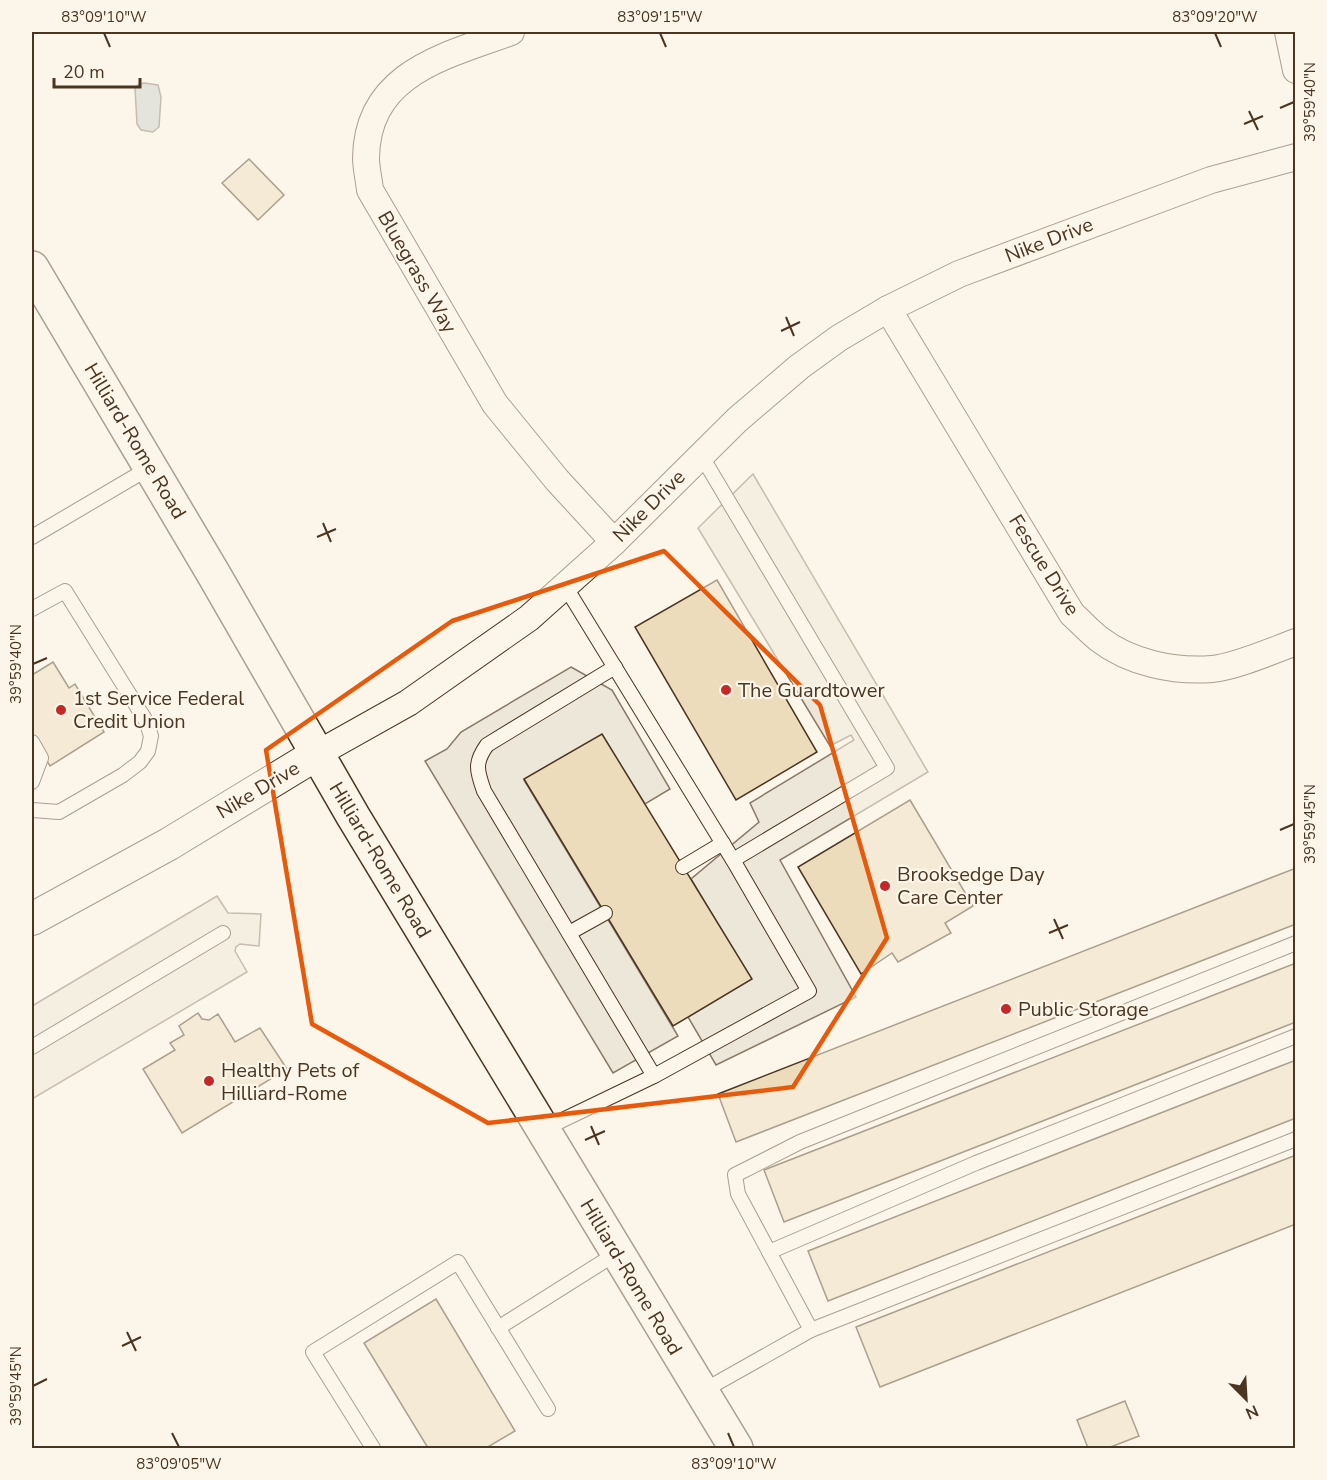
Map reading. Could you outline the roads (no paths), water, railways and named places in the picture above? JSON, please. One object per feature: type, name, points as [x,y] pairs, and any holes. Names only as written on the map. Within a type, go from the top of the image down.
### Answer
[{"type":"main road","name":"Hilliard-Rome Road","points":[[32,268],[151,467],[317,754],[736,1449]]},
{"type":"street","name":"Bluegrass Way","points":[[511,32],[428,62],[406,76],[390,91],[375,113],[368,136],[366,159],[370,190],[495,404],[556,480],[614,542]]},
{"type":"street","points":[[1288,32],[1296,70]]},
{"type":"street","name":"Nike Drive","points":[[32,919],[169,844],[317,754],[408,703],[528,618],[614,542],[737,420],[799,367],[839,338],[888,309],[959,274],[1211,180],[1296,157]]},
{"type":"street","name":"Fescue Drive","points":[[888,309],[1072,614],[1100,640],[1136,659],[1174,669],[1214,669],[1296,642]]},
{"type":"lane","points":[[701,455],[887,768],[733,860]]},
{"type":"lane","points":[[33,532],[151,467]]},
{"type":"lane","points":[[542,1130],[654,1076],[809,992],[723,843],[565,586]]},
{"type":"lane","points":[[32,609],[65,591],[146,721],[151,736],[148,751],[140,762],[123,775],[59,812],[32,810]]},
{"type":"lane","points":[[615,668],[487,745],[478,757],[478,772],[484,791],[654,1076]]},
{"type":"lane","points":[[32,742],[41,758],[32,782]]},
{"type":"lane","points":[[683,867],[723,843]]},
{"type":"lane","points":[[569,933],[605,913]]},
{"type":"lane","points":[[32,1047],[223,933]]},
{"type":"lane","points":[[811,1330],[738,1194],[735,1176],[800,1142],[1296,943]]},
{"type":"lane","points":[[769,1252],[976,1163],[1296,1036]]},
{"type":"lane","points":[[701,1392],[811,1330],[1296,1139]]},
{"type":"lane","points":[[498,1328],[617,1253]]},
{"type":"lane","points":[[373,1449],[313,1352],[458,1262],[548,1409]]},
{"type":"place","name":"The Guardtower","points":[[726,690]]},
{"type":"place","name":"1st Service Federal Credit Union","points":[[61,710]]},
{"type":"place","name":"Brooksedge Day Care Center","points":[[885,886]]},
{"type":"place","name":"Public Storage","points":[[1006,1009]]},
{"type":"place","name":"Healthy Pets of Hilliard-Rome","points":[[209,1081]]}]
